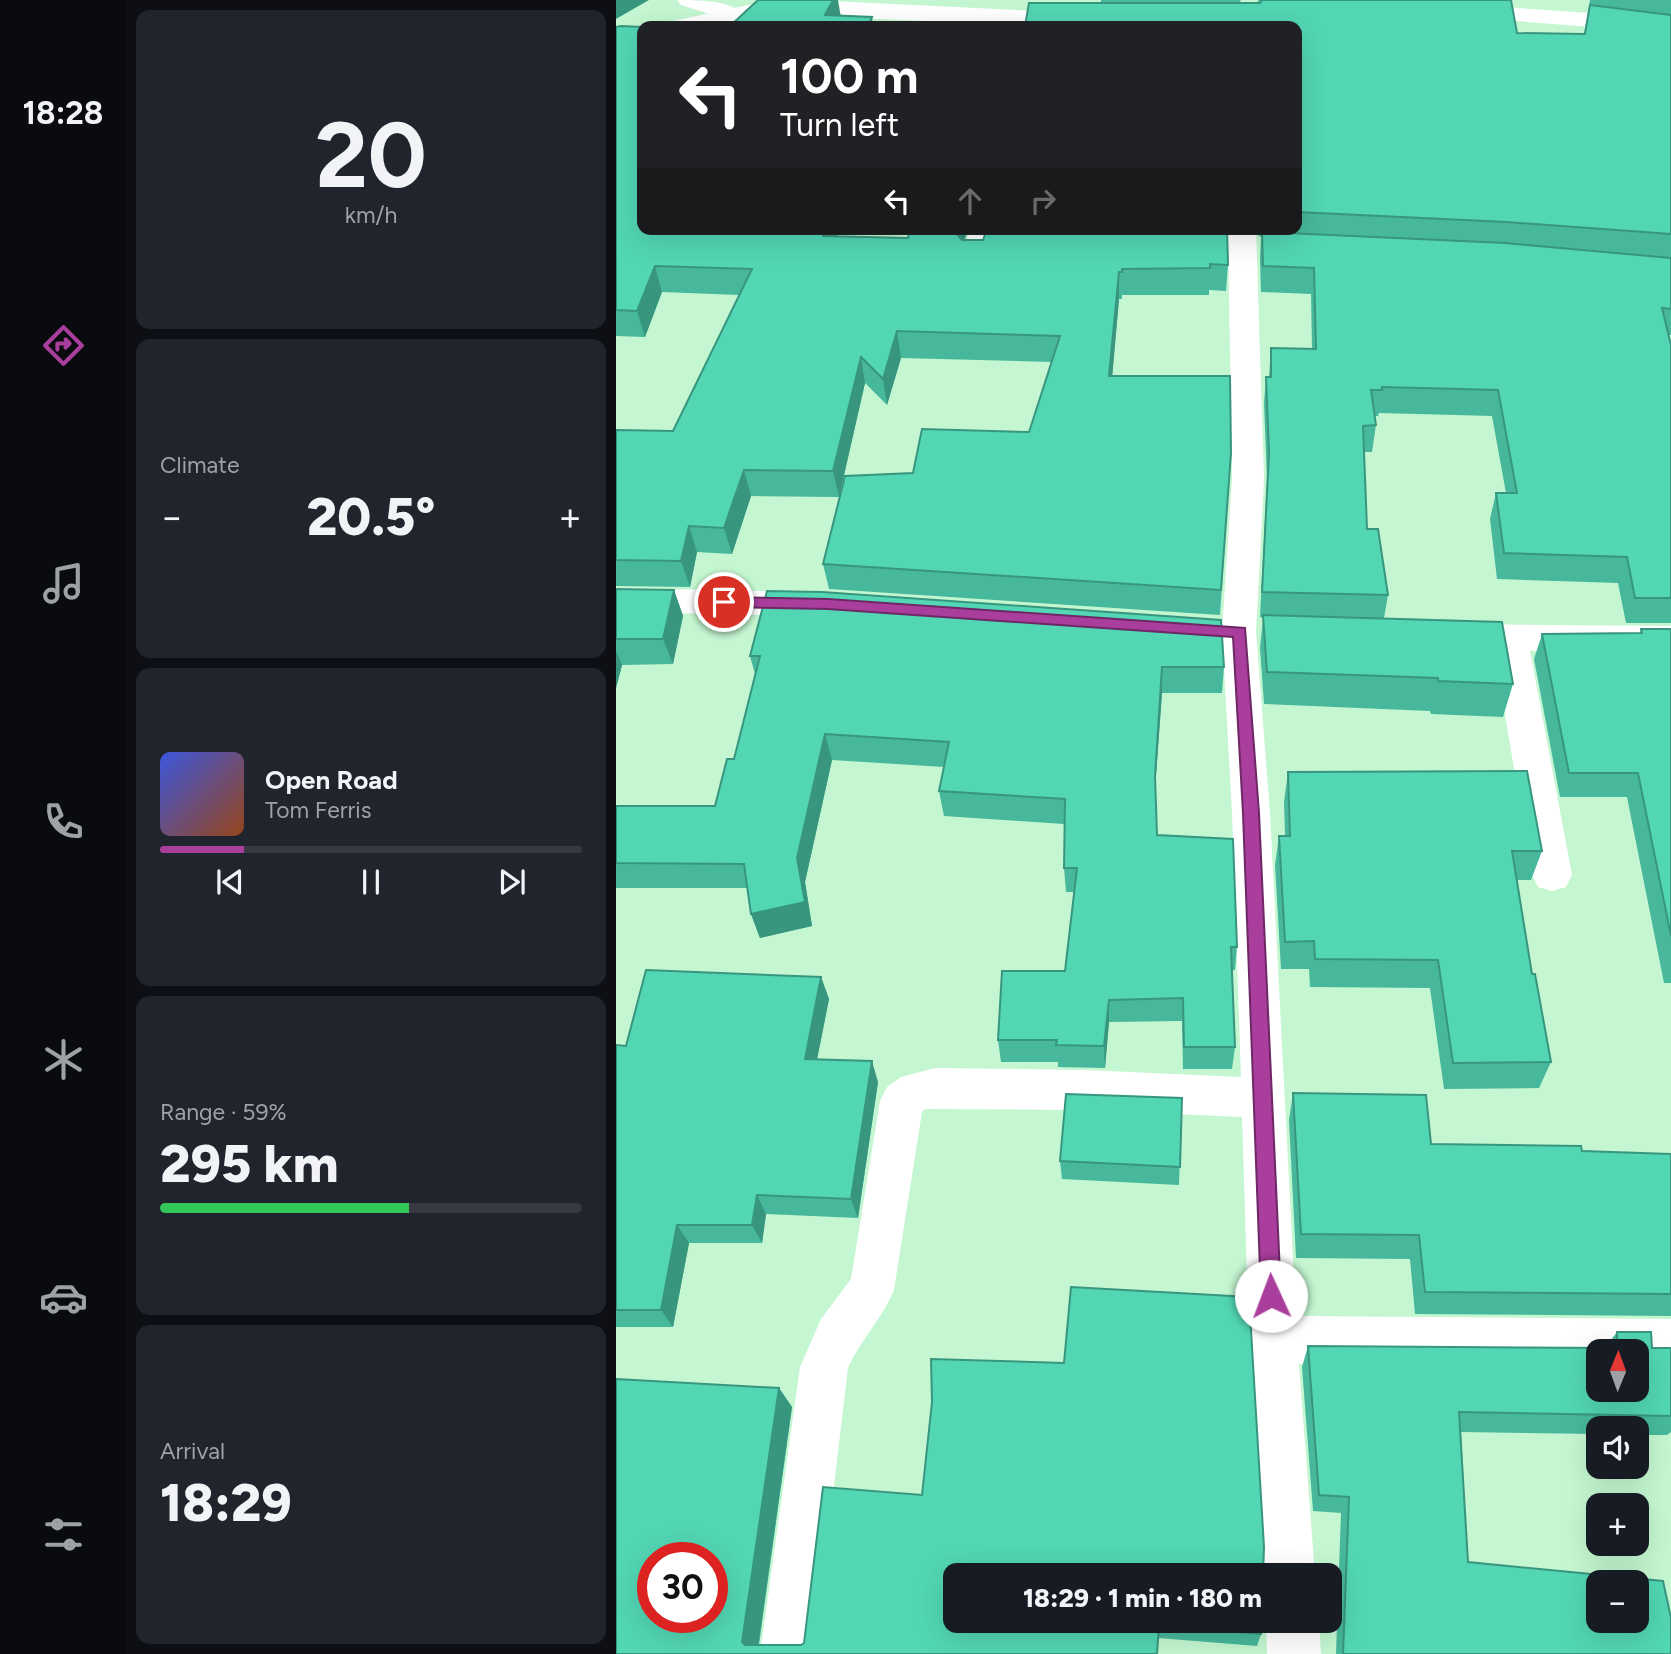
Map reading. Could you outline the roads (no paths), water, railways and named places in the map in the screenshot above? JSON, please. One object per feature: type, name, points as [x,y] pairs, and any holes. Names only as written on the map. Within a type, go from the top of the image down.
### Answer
[{"type":"street","points":[[689,0],[732,14]]},
{"type":"street","points":[[702,21],[806,0]]},
{"type":"street","points":[[821,0],[852,11],[999,21]]},
{"type":"street","points":[[1434,9],[1664,24]]},
{"type":"street","points":[[1081,21],[1107,20]]},
{"type":"street","points":[[975,258],[982,235]]},
{"type":"street","points":[[1251,242],[1248,479],[1239,632],[1252,826],[1273,1340],[1288,1563]]},
{"type":"street","points":[[616,600],[855,606]]},
{"type":"street","points":[[1429,637],[1671,639]]},
{"type":"street","points":[[1510,639],[1552,875]]},
{"type":"street","points":[[787,1654],[824,1367],[838,1336],[871,1290],[876,1275],[902,1101],[916,1091],[935,1088],[1084,1090],[1263,1098]]},
{"type":"street","points":[[1273,1340],[1671,1343]]},
{"type":"street","points":[[1293,1633],[1294,1654]]}]
